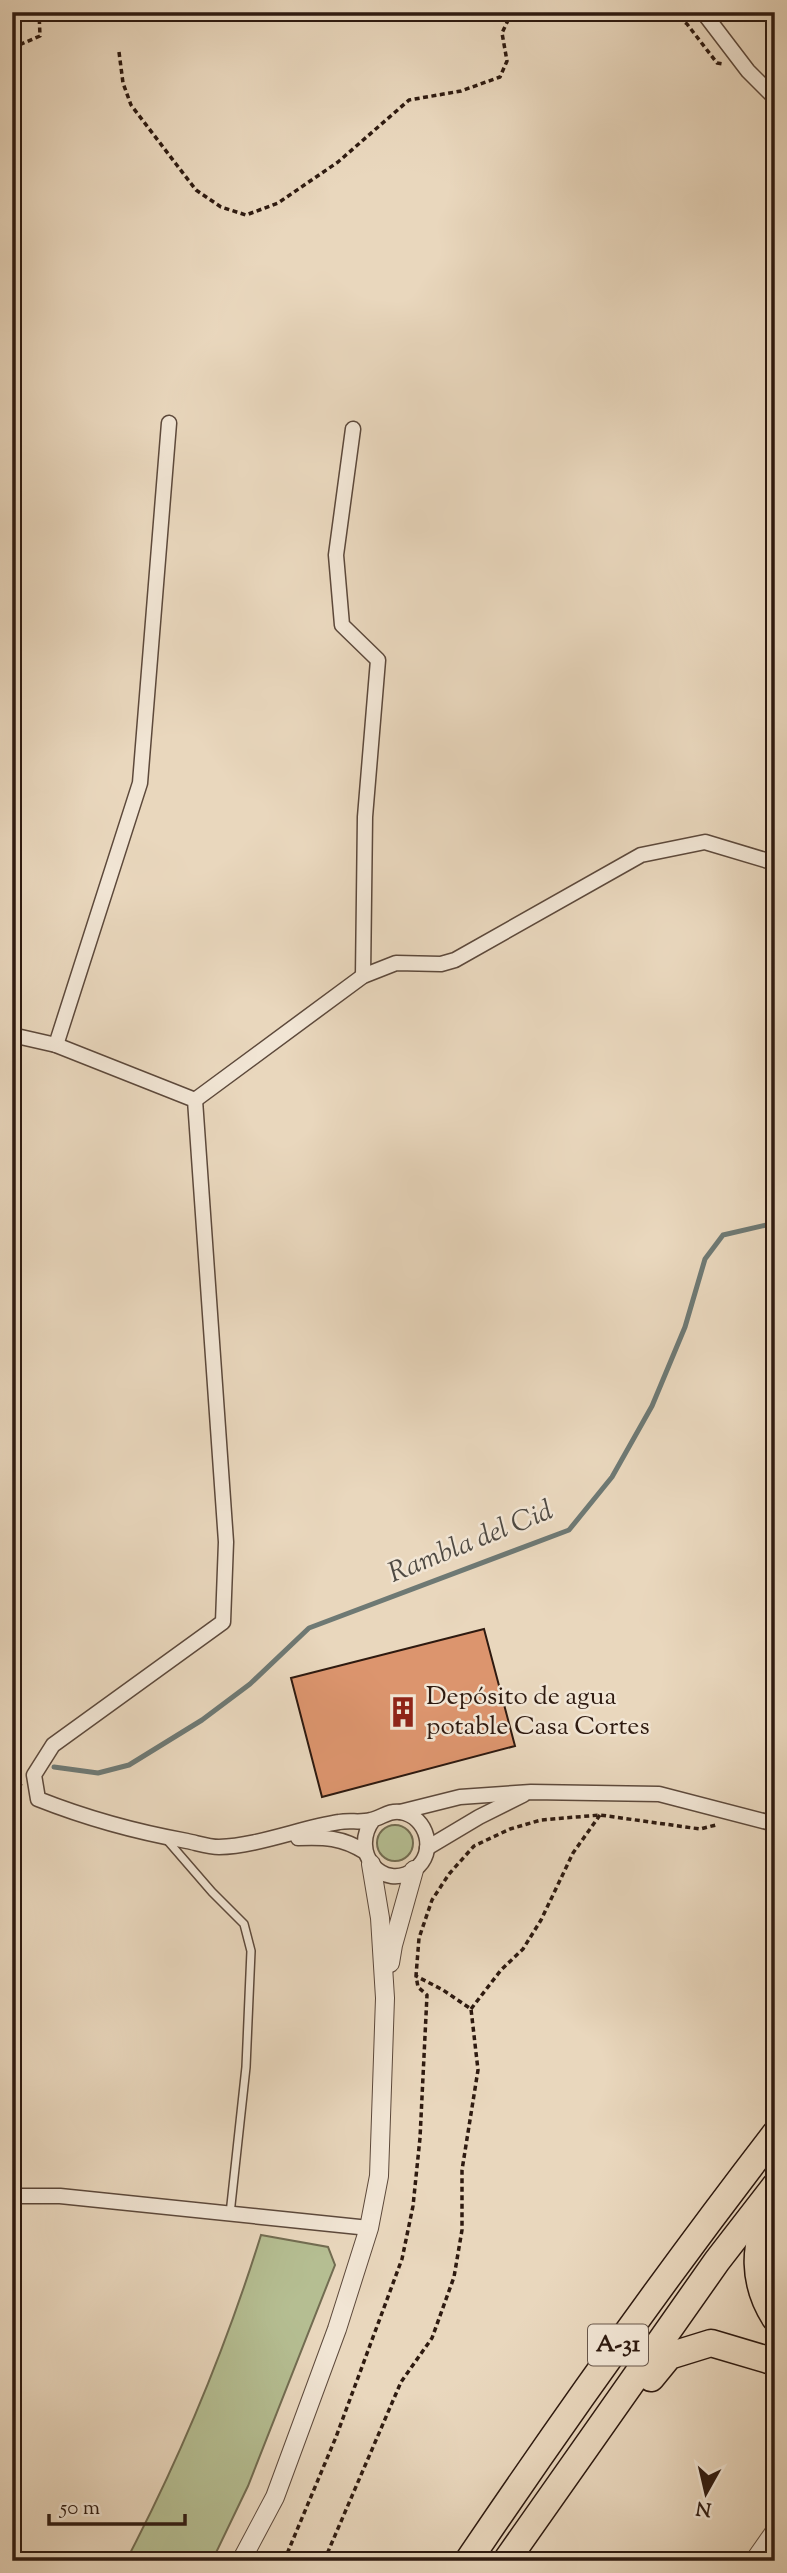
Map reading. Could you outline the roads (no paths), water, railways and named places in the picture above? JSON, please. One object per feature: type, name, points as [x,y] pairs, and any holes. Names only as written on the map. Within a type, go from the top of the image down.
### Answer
[{"type":"highway","name":"A-31","points":[[468,2561],[560,2424],[653,2295],[775,2134]]},
{"type":"highway","name":"A-31","points":[[506,2561],[717,2261],[775,2186]]},
{"type":"highway","points":[[775,2211],[768,2220],[758,2244],[758,2278],[775,2318]]},
{"type":"highway","points":[[595,2434],[621,2424],[669,2356],[711,2343],[775,2362]]},
{"type":"street","points":[[703,12],[748,71],[775,99]]},
{"type":"street","points":[[56,1045],[140,783],[169,423]]},
{"type":"street","points":[[353,429],[336,555],[342,625],[378,660],[365,817],[363,976]]},
{"type":"street","points":[[195,1100],[363,976],[396,963],[441,964],[455,960],[641,855],[705,842],[775,863]]},
{"type":"street","points":[[12,1035],[56,1045],[195,1100]]},
{"type":"street","points":[[195,1100],[226,1542],[223,1622],[53,1745],[34,1775],[38,1799],[72,1812],[164,1837],[218,1847],[341,1822],[373,1820],[386,1813],[460,1797],[531,1792],[659,1794],[775,1824]]},
{"type":"street","points":[[427,1848],[479,1817],[531,1792]]},
{"type":"street","points":[[385,1998],[393,1945],[414,1870],[425,1856],[428,1839],[415,1818],[400,1812]]},
{"type":"street","points":[[241,2561],[275,2497],[338,2329],[369,2228],[379,2176],[385,1998],[380,1918],[365,1835],[373,1820]]},
{"type":"street","points":[[265,1839],[316,1837],[348,1841],[384,1873],[400,1875],[414,1870]]},
{"type":"street","points":[[12,2196],[60,2196],[369,2228]]},
{"type":"street","points":[[754,2561],[775,2531]]},
{"type":"lane","points":[[164,1837],[212,1892],[244,1923],[251,1951],[246,2067],[230,2214]]},
{"type":"waterway","name":"Rambla del Cid","points":[[54,1767],[98,1773],[129,1765],[202,1720],[250,1684],[309,1628],[569,1530],[612,1477],[652,1406],[685,1327],[705,1259],[723,1235],[775,1223]]},
{"type":"place","name":"Depósito de agua potable Casa Cortes","points":[[403,1712]]}]
